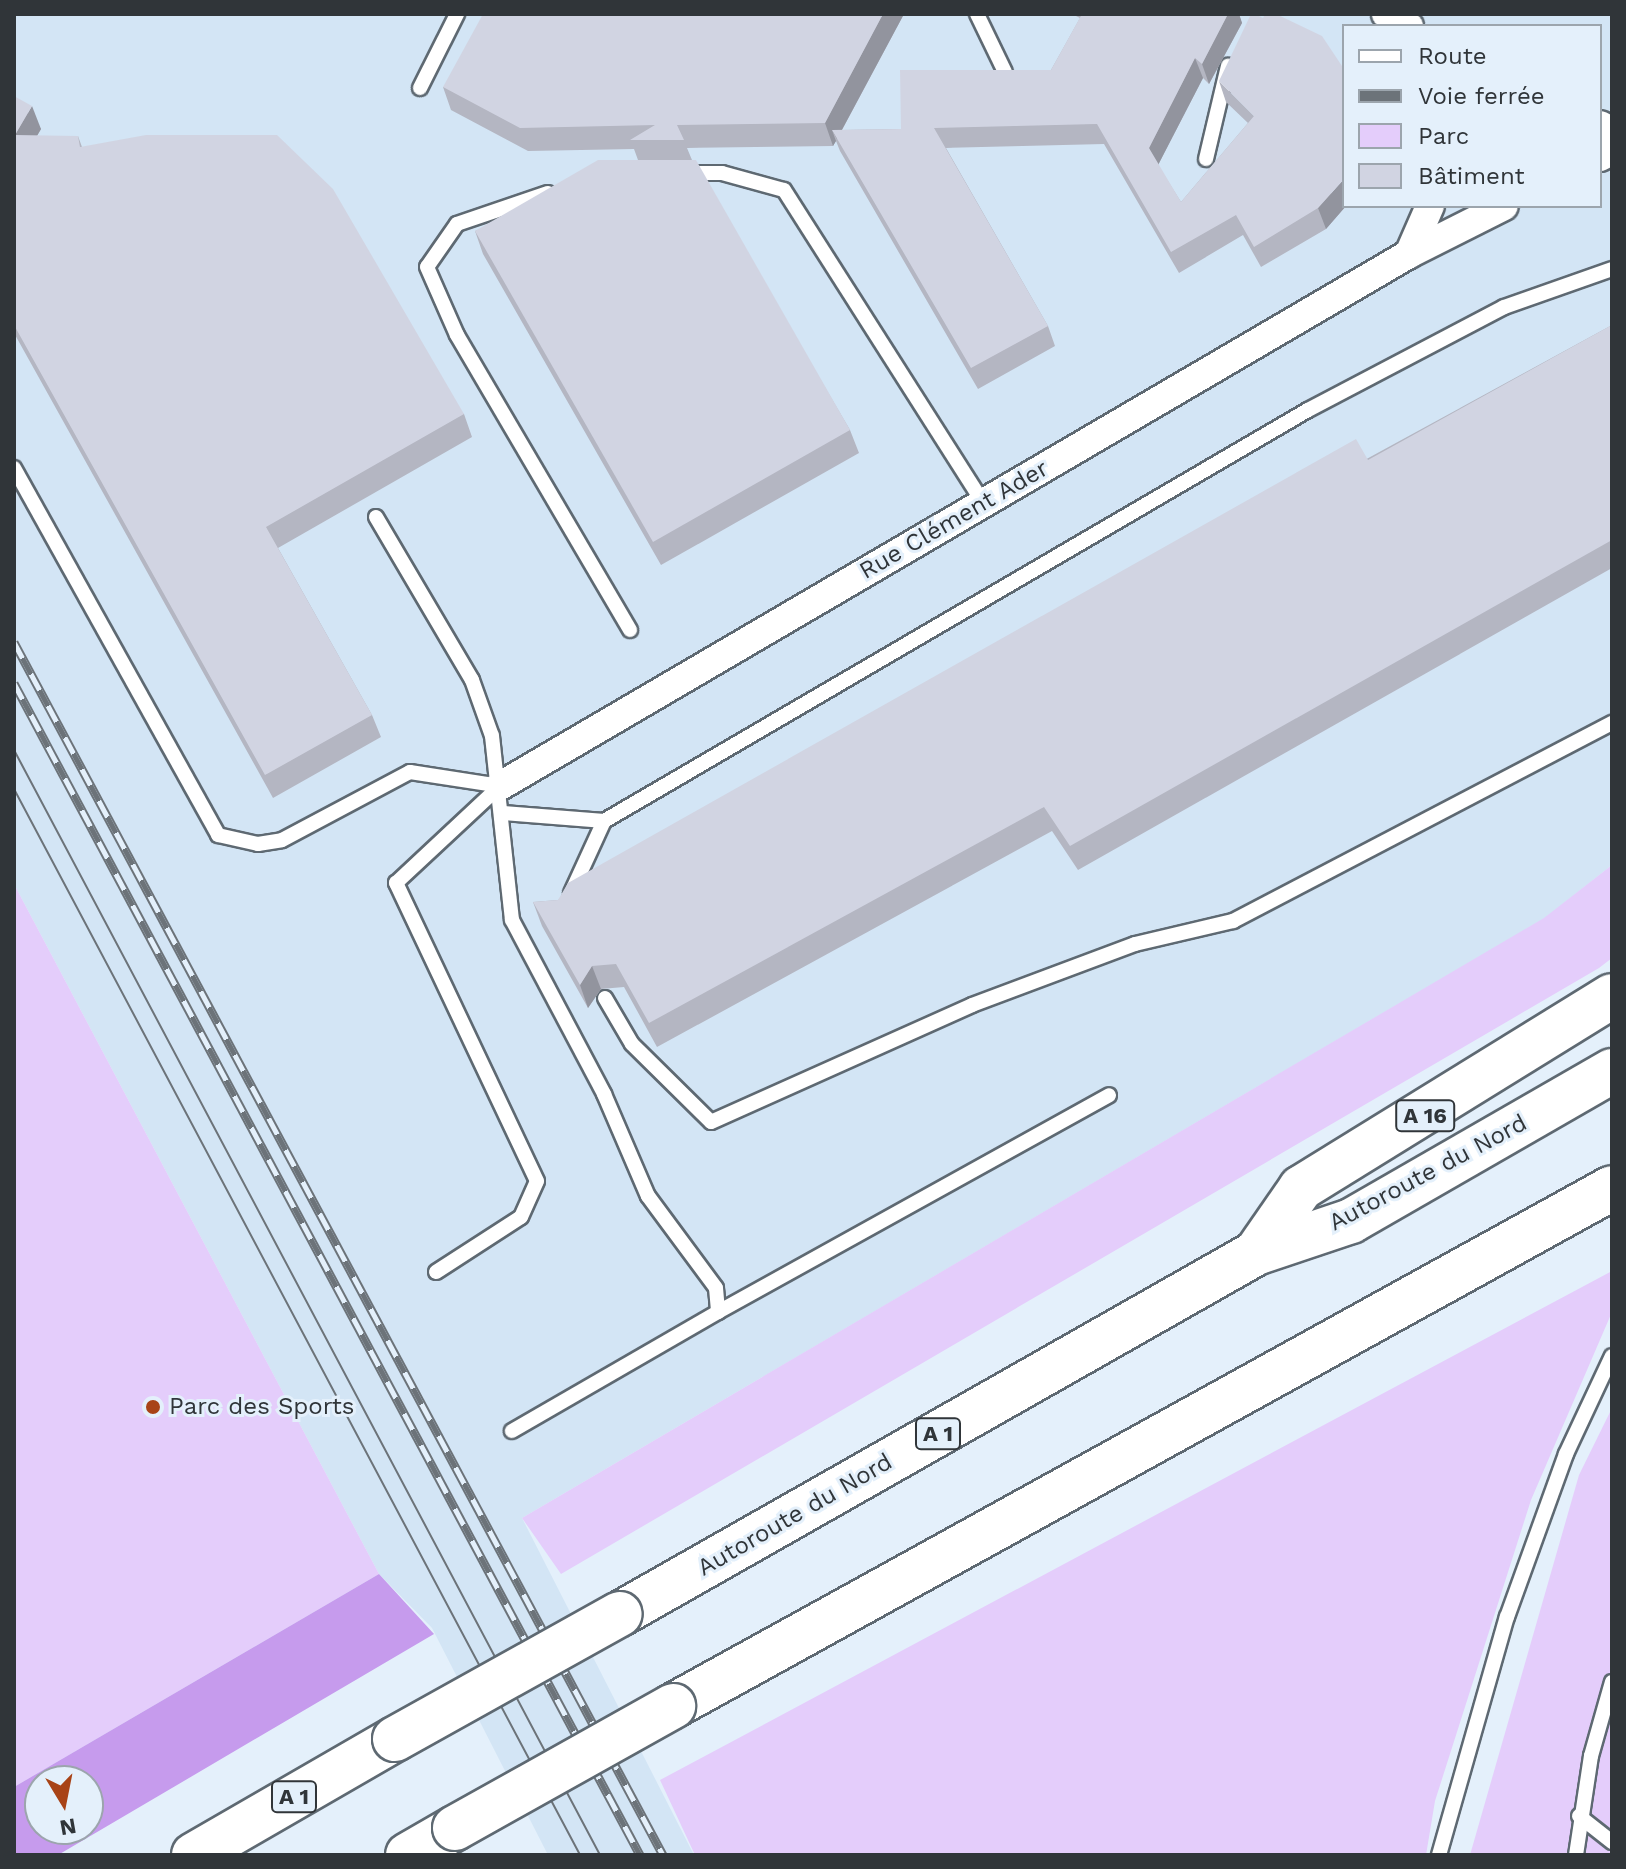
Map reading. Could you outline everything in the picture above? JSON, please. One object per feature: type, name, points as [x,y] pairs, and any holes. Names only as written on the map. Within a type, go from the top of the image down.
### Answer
[{"type":"highway","name":"A 16","points":[[1256,1253],[1301,1188],[1612,996]]},
{"type":"highway","name":"Autoroute du Nord","points":[[194,1855],[1256,1253],[1351,1221],[1612,1071]]},
{"type":"highway","points":[[408,1855],[1612,1188]]},
{"type":"street","points":[[1386,14],[1405,24]]},
{"type":"street","points":[[1409,254],[1429,208]]},
{"type":"street","name":"Rue Clément Ader","points":[[502,800],[983,502],[1409,254],[1500,208]]},
{"type":"lane","points":[[420,88],[457,14]]},
{"type":"lane","points":[[977,14],[1005,72]]},
{"type":"lane","points":[[1206,159],[1220,80],[1236,54]]},
{"type":"lane","points":[[663,173],[722,173],[784,190],[983,502]]},
{"type":"lane","points":[[561,188],[457,224],[427,267],[457,335],[630,630]]},
{"type":"lane","points":[[561,915],[604,821],[1308,410],[1504,307],[1612,269]]},
{"type":"lane","points":[[14,468],[218,835],[282,840],[410,772],[502,800],[604,821]]},
{"type":"lane","points":[[376,517],[472,680],[492,736],[502,800],[512,920],[604,1094],[648,1196],[716,1288],[718,1312]]},
{"type":"lane","points":[[605,998],[632,1044],[711,1122],[972,1005],[1135,944],[1233,921],[1612,723]]},
{"type":"lane","points":[[436,1272],[521,1217],[537,1181],[396,883],[502,800]]},
{"type":"lane","points":[[512,1431],[718,1312],[1109,1095]]},
{"type":"lane","points":[[1439,1855],[1507,1617],[1566,1454],[1612,1356]]},
{"type":"lane","points":[[1576,1855],[1579,1816],[1612,1682]]},
{"type":"lane","points":[[1579,1816],[1612,1842]]},
{"type":"shaded area","points":[[14,14],[1612,14],[1612,865],[1545,918],[522,1518],[694,1855],[548,1855],[432,1628],[379,1574],[14,884]]},
{"type":"shaded area","points":[[379,1574],[434,1634],[104,1828],[104,1765],[52,1765]]},
{"type":"shaded area","points":[[24,1781],[24,1845],[75,1845],[58,1855],[14,1855],[14,1787]]},
{"type":"green space","points":[[1612,865],[1612,958],[1599,968],[561,1574],[522,1518],[1544,918]]},
{"type":"green space","name":"Parc des Sports","points":[[14,884],[379,1574],[52,1765],[24,1765],[24,1781],[14,1787]]},
{"type":"green space","points":[[1612,1271],[1612,1312],[1531,1500],[1435,1801],[1426,1855],[695,1855],[660,1780]]},
{"type":"green space","points":[[1612,1408],[1612,1855],[1470,1855],[1579,1475]]},
{"type":"building","points":[[483,14],[883,14],[825,123],[677,125],[684,140],[630,140],[655,125],[520,128],[443,87]]},
{"type":"building","points":[[1082,14],[1228,14],[1202,64],[1195,58],[1149,148],[1181,202],[1254,116],[1219,81],[1251,14],[1263,18],[1265,14],[1276,14],[1322,36],[1342,66],[1342,181],[1318,208],[1254,247],[1236,215],[1171,252],[1097,124],[934,128],[1048,326],[971,368],[832,130],[901,129],[900,70],[1051,70]]},
{"type":"building","points":[[14,96],[32,106],[15,135],[78,136],[80,147],[146,135],[277,135],[333,189],[464,414],[266,527],[372,715],[265,775],[14,325]]},
{"type":"building","points":[[598,160],[696,160],[850,430],[653,542],[475,231]]},
{"type":"building","points":[[1612,325],[1612,540],[1070,846],[1044,807],[649,1023],[616,964],[592,966],[580,985],[533,902],[558,900],[568,883],[1356,439],[1368,460]]},
{"type":"tram line","points":[[14,750],[600,1855]]},
{"type":"tram line","points":[[14,789],[580,1855]]},
{"type":"railway","points":[[14,642],[663,1855]]},
{"type":"railway","points":[[14,683],[640,1855]]},
{"type":"place","name":"Parc des Sports","points":[[153,1407]]}]
